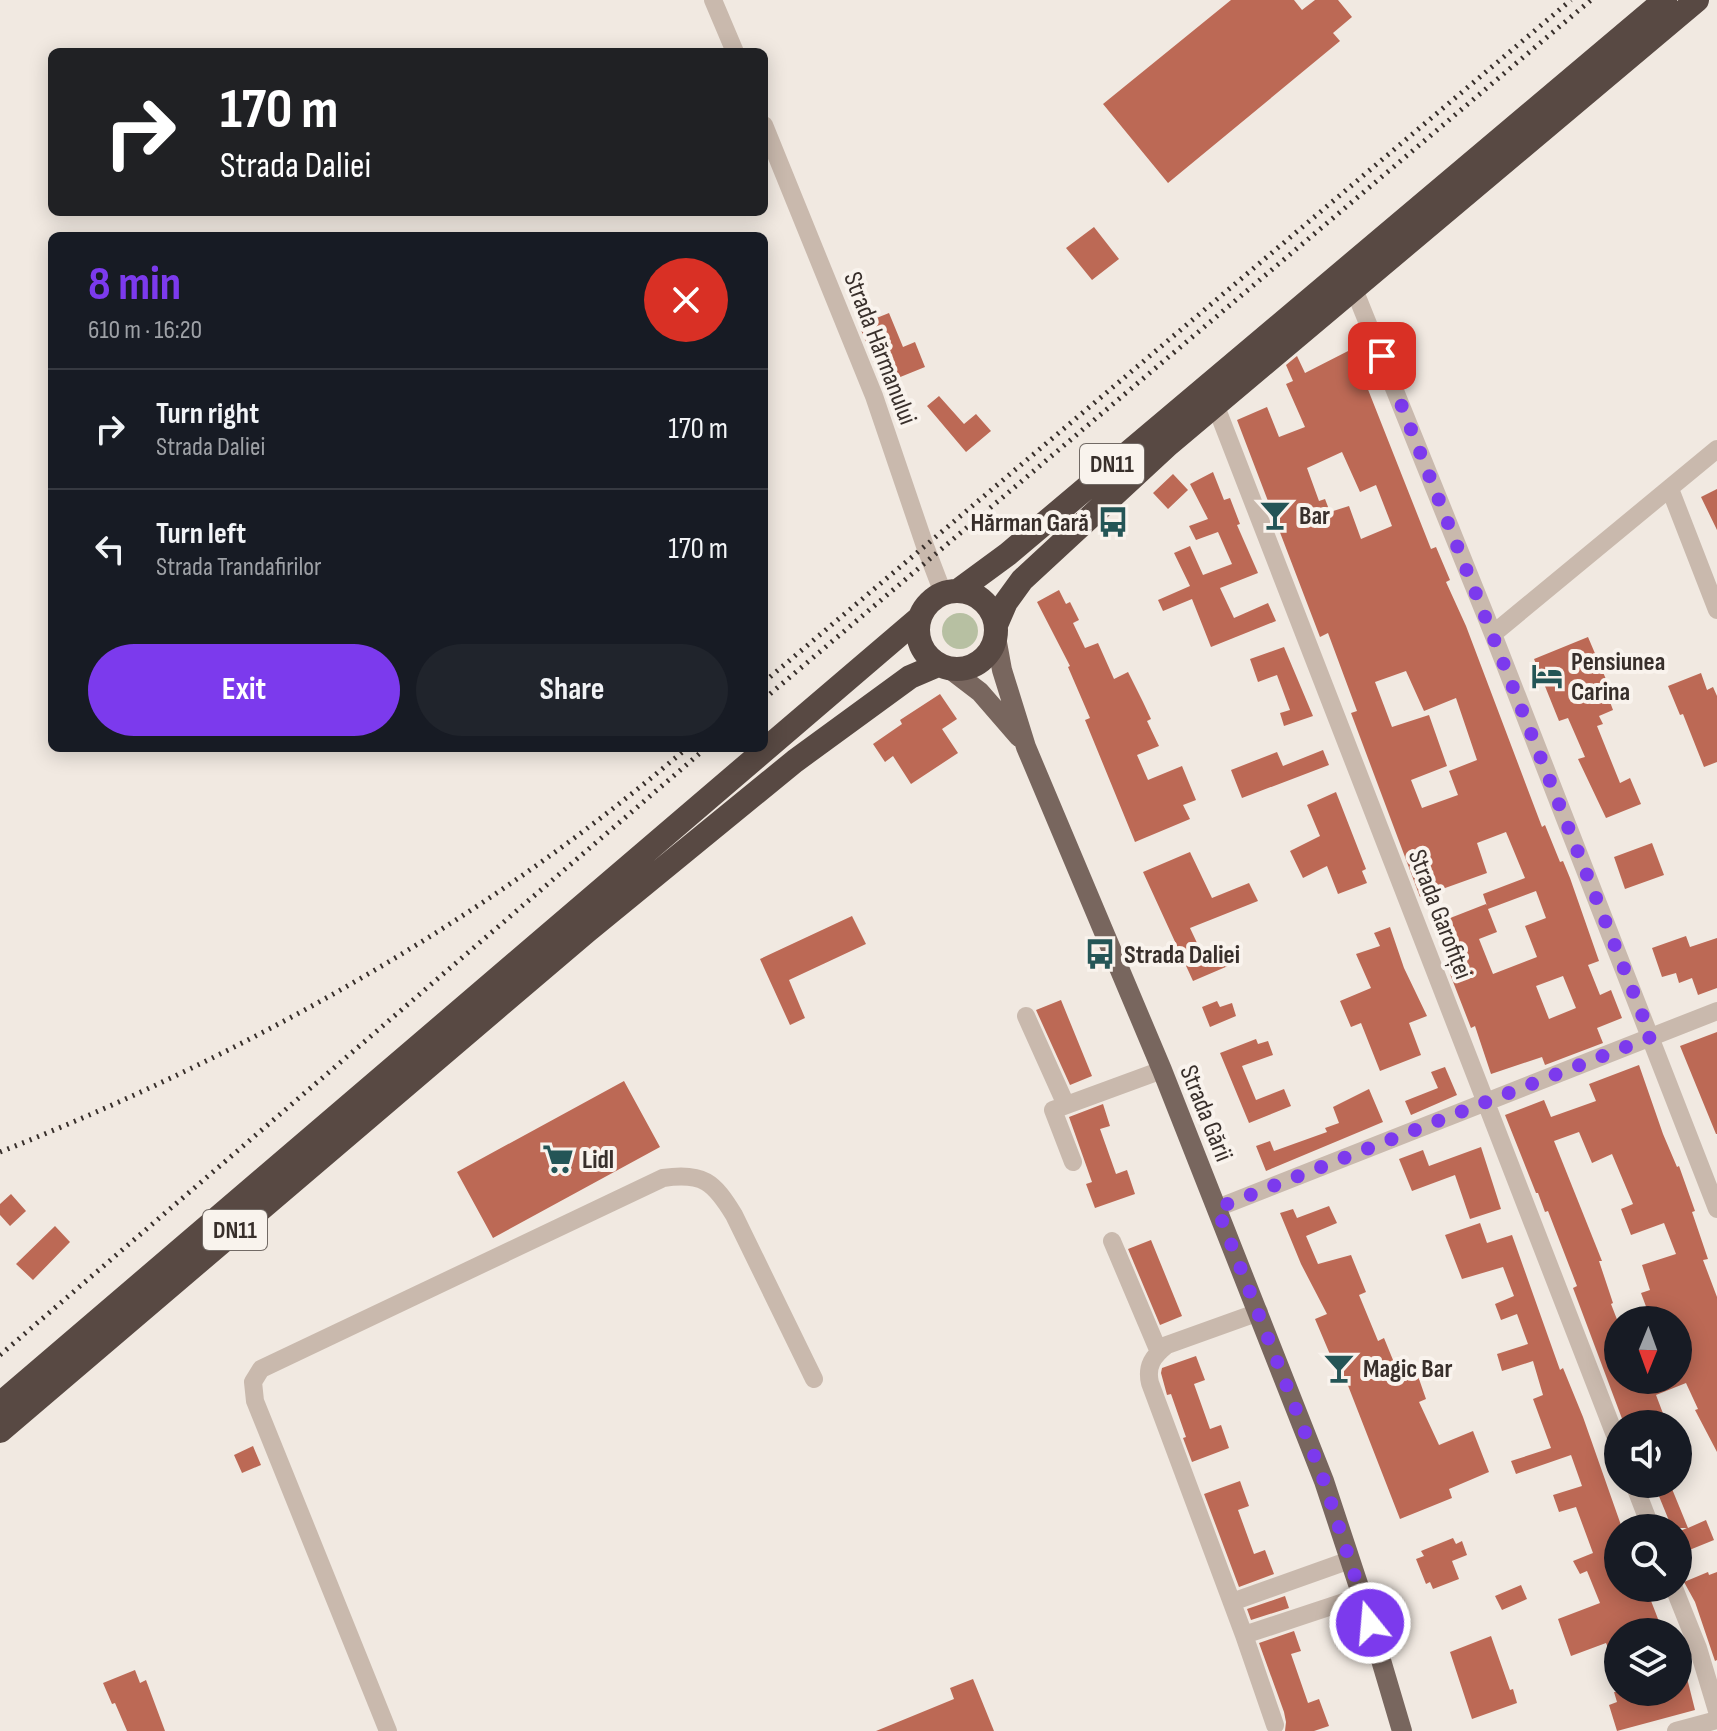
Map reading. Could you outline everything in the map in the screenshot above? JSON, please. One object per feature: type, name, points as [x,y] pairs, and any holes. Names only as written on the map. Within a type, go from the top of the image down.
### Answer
[{"type":"highway","name":"DN11","points":[[768,747],[918,619],[932,599],[951,591],[1008,554],[1665,0]]},
{"type":"highway","name":"DN11","points":[[0,1431],[575,941],[795,761],[910,677],[944,667],[962,669],[974,666],[992,648],[1006,602],[1022,580],[1095,510],[1215,404],[1697,0]]},
{"type":"highway","points":[[951,591],[973,593],[984,601],[992,612],[996,631]]},
{"type":"highway","points":[[918,619],[920,645],[927,657],[944,667]]},
{"type":"highway","name":"DN11","points":[[0,1404],[762,752]]},
{"type":"main road","points":[[996,631],[1002,670],[1026,747]]},
{"type":"main road","points":[[944,667],[980,692],[1026,747]]},
{"type":"main road","name":"Strada Gării","points":[[1026,747],[1162,1070],[1324,1481],[1402,1731]]},
{"type":"street","points":[[713,0],[733,48]]},
{"type":"street","name":"Strada Hărmanului","points":[[768,135],[874,396],[925,546],[951,591]]},
{"type":"street","points":[[1354,289],[1493,634],[1717,1209]]},
{"type":"street","name":"Strada Garofiței","points":[[1215,404],[1605,1410]]},
{"type":"street","points":[[1493,634],[1717,449]]},
{"type":"street","points":[[1670,489],[1717,610]]},
{"type":"street","points":[[1217,1208],[1717,1011]]},
{"type":"street","points":[[1026,1016],[1066,1105]]},
{"type":"street","points":[[1073,1162],[1053,1110],[1162,1070]]},
{"type":"street","points":[[388,1731],[255,1401],[253,1382],[261,1369],[663,1178],[684,1175],[701,1178],[719,1191],[734,1215],[814,1379]]},
{"type":"street","points":[[1112,1241],[1159,1352]]},
{"type":"street","points":[[1259,1312],[1167,1345],[1149,1367],[1150,1383],[1275,1725]]},
{"type":"street","points":[[1232,1602],[1350,1560]]},
{"type":"street","points":[[1244,1635],[1362,1596]]},
{"type":"street","points":[[1680,1602],[1698,1648],[1717,1711]]},
{"type":"street","points":[[1676,1731],[1706,1725]]},
{"type":"green space","points":[[960,613],[972,619],[978,631],[972,643],[960,649],[948,643],[942,631],[948,619]]},
{"type":"building","points":[[1231,0],[1294,0],[1302,10],[1315,0],[1338,0],[1352,17],[1333,33],[1340,41],[1168,183],[1103,104]]},
{"type":"building","points":[[1094,227],[1119,259],[1092,280],[1066,248]]},
{"type":"building","points":[[889,313],[903,347],[915,342],[925,367],[883,384],[859,325]]},
{"type":"building","points":[[1352,349],[1431,549],[1436,547],[1450,580],[1446,582],[1466,626],[1542,827],[1545,825],[1570,878],[1599,961],[1588,965],[1600,995],[1611,990],[1622,1018],[1597,1028],[1603,1043],[1545,1065],[1542,1057],[1491,1074],[1475,1026],[1471,1028],[1450,974],[1460,970],[1440,922],[1487,906],[1483,894],[1525,878],[1506,832],[1477,843],[1487,873],[1420,897],[1351,713],[1357,711],[1328,633],[1320,637],[1237,420],[1267,407],[1279,437],[1305,427],[1286,384],[1293,381],[1286,365],[1297,356],[1305,373]],"holes":[[[1342,452],[1360,492],[1376,485],[1392,526],[1361,539],[1349,506],[1330,512],[1325,499],[1319,501],[1307,468]],[[1406,671],[1424,711],[1456,698],[1477,760],[1449,771],[1458,795],[1422,808],[1411,780],[1447,766],[1429,715],[1392,727],[1375,682]],[[1536,891],[1546,918],[1525,926],[1537,957],[1493,974],[1479,939],[1497,932],[1488,909]],[[1563,976],[1576,1008],[1549,1019],[1536,986]]]},
{"type":"building","points":[[939,396],[964,424],[976,414],[991,431],[966,452],[927,406]]},
{"type":"building","points":[[1213,472],[1224,500],[1230,498],[1240,524],[1237,525],[1258,573],[1220,588],[1234,618],[1268,603],[1276,621],[1211,647],[1192,599],[1163,611],[1158,600],[1190,586],[1174,553],[1190,546],[1203,575],[1232,564],[1218,532],[1196,540],[1189,526],[1208,519],[1190,484]]},
{"type":"building","points":[[1173,474],[1188,490],[1168,509],[1153,493]]},
{"type":"building","points":[[1717,489],[1717,530],[1701,497]]},
{"type":"building","points":[[1059,590],[1066,604],[1070,602],[1079,620],[1073,623],[1085,648],[1098,643],[1114,679],[1128,672],[1151,719],[1147,721],[1159,746],[1137,755],[1148,780],[1182,766],[1196,800],[1183,805],[1190,819],[1135,842],[1085,720],[1090,718],[1070,666],[1037,602]]},
{"type":"building","points":[[1588,637],[1608,684],[1604,686],[1613,710],[1599,716],[1603,724],[1597,726],[1620,783],[1630,778],[1641,804],[1606,818],[1578,759],[1585,757],[1568,718],[1559,721],[1534,659]]},
{"type":"building","points":[[1284,647],[1313,716],[1284,726],[1280,713],[1290,710],[1277,675],[1258,682],[1250,659]]},
{"type":"building","points":[[1701,673],[1707,690],[1713,687],[1717,696],[1717,762],[1704,767],[1668,686]]},
{"type":"building","points":[[940,694],[957,719],[942,729],[958,753],[911,784],[893,756],[885,762],[873,744],[902,724],[900,720]]},
{"type":"building","points":[[1323,750],[1329,765],[1242,798],[1231,770],[1277,752],[1283,766]]},
{"type":"building","points":[[1336,792],[1366,869],[1362,871],[1367,883],[1338,894],[1327,866],[1303,878],[1290,851],[1320,836],[1307,805]]},
{"type":"building","points":[[1652,843],[1664,875],[1625,889],[1614,857]]},
{"type":"building","points":[[1190,852],[1212,898],[1249,883],[1258,901],[1190,928],[1205,960],[1223,954],[1228,966],[1193,981],[1143,872]]},
{"type":"building","points":[[852,916],[866,944],[789,980],[805,1018],[790,1025],[760,959]]},
{"type":"building","points":[[1390,927],[1404,968],[1427,1016],[1409,1023],[1421,1055],[1380,1071],[1361,1023],[1351,1027],[1340,1001],[1371,988],[1356,954],[1380,946],[1374,933]]},
{"type":"building","points":[[1686,936],[1690,947],[1717,938],[1717,988],[1698,995],[1692,978],[1679,983],[1676,973],[1662,977],[1652,948]]},
{"type":"building","points":[[1061,1000],[1092,1076],[1070,1085],[1036,1010]]},
{"type":"building","points":[[1217,1001],[1220,1007],[1232,1003],[1236,1016],[1210,1027],[1202,1007]]},
{"type":"building","points":[[1717,1032],[1717,1134],[1716,1134],[1680,1046]]},
{"type":"building","points":[[1256,1039],[1258,1044],[1268,1041],[1273,1055],[1242,1066],[1256,1100],[1284,1089],[1291,1106],[1249,1123],[1220,1053]]},
{"type":"building","points":[[1639,1065],[1695,1211],[1692,1212],[1708,1259],[1703,1260],[1717,1297],[1717,1452],[1695,1410],[1698,1409],[1691,1394],[1692,1306],[1646,1306],[1641,1293],[1650,1290],[1642,1265],[1676,1254],[1664,1223],[1631,1235],[1621,1209],[1633,1204],[1612,1154],[1592,1163],[1579,1132],[1554,1141],[1602,1261],[1599,1261],[1613,1303],[1612,1306],[1604,1306],[1604,1371],[1573,1288],[1577,1286],[1548,1211],[1545,1212],[1536,1193],[1505,1115],[1544,1100],[1551,1117],[1596,1101],[1589,1084]]},
{"type":"building","points":[[1445,1067],[1457,1095],[1411,1115],[1405,1101],[1438,1088],[1431,1072]]},
{"type":"building","name":"Lidl","points":[[624,1081],[660,1147],[493,1238],[457,1172]]},
{"type":"building","points":[[1369,1089],[1383,1122],[1266,1171],[1256,1146],[1270,1141],[1274,1151],[1327,1132],[1325,1128],[1339,1123],[1333,1107]]},
{"type":"building","points":[[1103,1104],[1110,1126],[1100,1129],[1116,1174],[1127,1170],[1135,1194],[1095,1208],[1086,1184],[1092,1182],[1069,1117]]},
{"type":"building","points":[[1481,1147],[1501,1209],[1470,1219],[1455,1175],[1412,1191],[1399,1159],[1423,1150],[1429,1166]]},
{"type":"building","points":[[11,1194],[26,1211],[10,1226],[0,1215],[0,1204]]},
{"type":"building","points":[[1329,1206],[1337,1223],[1306,1236],[1318,1264],[1351,1255],[1366,1292],[1359,1295],[1378,1341],[1384,1338],[1402,1382],[1418,1376],[1426,1399],[1419,1402],[1439,1445],[1473,1431],[1489,1472],[1449,1489],[1452,1498],[1400,1519],[1347,1383],[1343,1385],[1315,1319],[1327,1314],[1301,1264],[1280,1213],[1293,1209],[1297,1218]]},
{"type":"building","points":[[1480,1223],[1487,1243],[1512,1235],[1560,1370],[1563,1368],[1604,1477],[1604,1498],[1611,1498],[1617,1514],[1604,1514],[1604,1602],[1651,1602],[1658,1618],[1604,1618],[1604,1644],[1571,1656],[1558,1619],[1600,1603],[1587,1571],[1580,1574],[1573,1561],[1593,1553],[1576,1507],[1559,1512],[1553,1495],[1582,1486],[1571,1455],[1516,1474],[1511,1461],[1551,1448],[1533,1399],[1543,1395],[1533,1361],[1502,1371],[1497,1354],[1528,1344],[1517,1314],[1501,1320],[1495,1304],[1514,1296],[1503,1267],[1462,1279],[1445,1235]]},
{"type":"building","points":[[55,1226],[70,1242],[33,1280],[16,1264]]},
{"type":"building","points":[[1151,1240],[1182,1316],[1160,1325],[1128,1249]]},
{"type":"building","points":[[1196,1356],[1205,1380],[1194,1384],[1210,1429],[1221,1425],[1229,1448],[1192,1462],[1183,1438],[1186,1437],[1171,1394],[1167,1395],[1161,1373],[1162,1368]]},
{"type":"building","points":[[1613,1394],[1658,1394],[1656,1395],[1662,1410],[1619,1410]]},
{"type":"building","points":[[253,1446],[261,1465],[242,1473],[234,1455]]},
{"type":"building","points":[[1240,1481],[1249,1506],[1238,1510],[1254,1554],[1265,1550],[1274,1574],[1239,1587],[1204,1494]]},
{"type":"building","points":[[1660,1498],[1676,1498],[1682,1514],[1666,1514]]},
{"type":"building","points":[[1706,1520],[1714,1540],[1692,1549],[1692,1526]]},
{"type":"building","points":[[1453,1538],[1456,1544],[1462,1541],[1467,1555],[1452,1561],[1459,1579],[1433,1589],[1430,1582],[1426,1584],[1416,1559],[1424,1556],[1421,1551]]},
{"type":"building","points":[[1717,1572],[1715,1661],[1692,1597],[1692,1579]]},
{"type":"building","points":[[1521,1585],[1527,1599],[1502,1610],[1495,1596]]},
{"type":"building","points":[[1285,1596],[1289,1608],[1251,1620],[1247,1609]]},
{"type":"building","points":[[1294,1631],[1301,1651],[1291,1654],[1308,1703],[1319,1699],[1329,1726],[1314,1731],[1285,1731],[1284,1712],[1259,1643]]},
{"type":"building","points":[[1491,1636],[1517,1703],[1472,1719],[1450,1652]]},
{"type":"building","points":[[135,1670],[140,1683],[146,1680],[165,1731],[127,1731],[115,1703],[112,1704],[103,1683]]},
{"type":"building","points":[[973,1679],[994,1731],[876,1731],[954,1699],[950,1688]]},
{"type":"building","points":[[1692,1698],[1695,1710],[1617,1731],[1609,1706],[1692,1706]]},
{"type":"railway","points":[[768,679],[1571,0]]},
{"type":"railway","points":[[768,696],[1591,0]]},
{"type":"railway","points":[[0,1152],[183,1072],[273,1027],[360,978],[529,871],[682,752]]},
{"type":"railway","points":[[0,1355],[701,752]]},
{"type":"place","name":"Bar","points":[[1275,515]]},
{"type":"place","name":"Hărman Gară","points":[[1113,522]]},
{"type":"place","name":"Pensiunea Carina","points":[[1547,676]]},
{"type":"place","name":"Strada Daliei","points":[[1100,954]]},
{"type":"place","name":"Lidl","points":[[558,1159]]},
{"type":"place","name":"Magic Bar","points":[[1339,1368]]},
{"type":"route","points":[[1370,1623],[1324,1481],[1217,1208],[1651,1037],[1382,356]]}]
